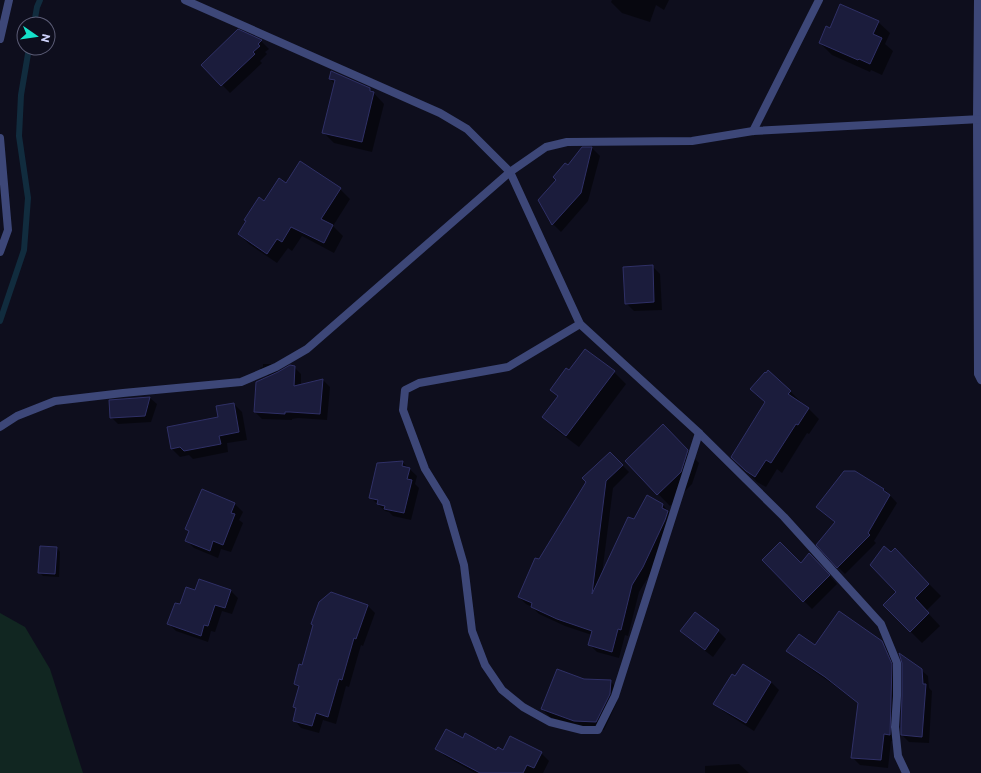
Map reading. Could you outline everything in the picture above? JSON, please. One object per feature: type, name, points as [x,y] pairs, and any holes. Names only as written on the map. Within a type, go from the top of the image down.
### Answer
[{"type":"street","points":[[0,39],[9,0]]},
{"type":"street","points":[[184,0],[440,113],[467,129],[510,172],[580,324],[699,434],[784,517],[881,624],[897,663],[897,696],[894,727],[898,756],[906,773]]},
{"type":"street","points":[[753,131],[819,0]]},
{"type":"street","points":[[978,0],[978,374],[981,380]]},
{"type":"street","points":[[0,427],[17,416],[55,401],[241,382],[276,367],[307,349],[510,172],[546,147],[567,142],[692,141],[753,131],[979,119]]},
{"type":"street","points":[[0,138],[8,230],[0,252]]},
{"type":"street","points":[[580,324],[508,366],[420,383],[405,390],[403,410],[425,469],[446,503],[464,565],[472,631],[485,665],[502,690],[523,707],[550,722],[582,730],[598,730],[615,696],[699,434]]},
{"type":"green space","points":[[0,613],[25,627],[50,669],[83,773],[0,773]]},
{"type":"building","points":[[840,4],[879,21],[873,34],[882,38],[870,64],[819,43],[826,26],[830,28]]},
{"type":"building","points":[[238,29],[262,40],[258,44],[260,46],[253,52],[255,54],[221,86],[201,65]]},
{"type":"building","points":[[331,71],[370,88],[370,91],[374,92],[362,142],[322,133],[335,80],[329,79]]},
{"type":"building","points":[[582,147],[592,147],[581,193],[552,225],[538,200],[556,180],[553,177],[565,163],[568,165]]},
{"type":"building","points":[[300,161],[341,188],[321,219],[333,225],[324,243],[291,227],[282,242],[277,239],[267,254],[238,234],[246,221],[244,220],[259,197],[264,201],[279,178],[286,183]]},
{"type":"building","points":[[653,265],[654,302],[625,304],[623,267]]},
{"type":"building","points":[[585,349],[615,371],[566,436],[542,417],[558,396],[550,390],[566,368],[569,370]]},
{"type":"building","points":[[290,365],[295,366],[294,386],[323,379],[320,414],[254,412],[256,382]]},
{"type":"building","points":[[768,370],[791,391],[788,394],[809,408],[798,425],[796,424],[771,463],[766,460],[755,477],[731,457],[765,402],[750,389]]},
{"type":"building","points":[[150,397],[145,416],[110,418],[109,400]]},
{"type":"building","points":[[234,403],[239,432],[219,436],[221,444],[184,451],[180,447],[171,449],[167,427],[218,417],[216,406]]},
{"type":"building","points":[[663,424],[688,450],[681,472],[657,495],[625,461]]},
{"type":"building","points":[[610,452],[623,465],[606,481],[592,594],[628,517],[634,519],[647,495],[663,504],[662,508],[668,511],[643,567],[632,585],[621,630],[618,629],[612,652],[588,645],[592,631],[557,619],[531,607],[532,603],[518,597],[535,558],[539,559],[586,482],[582,478]]},
{"type":"building","points":[[403,461],[402,466],[410,468],[407,479],[412,480],[404,513],[384,509],[385,506],[377,504],[378,500],[369,498],[377,463]]},
{"type":"building","points":[[844,471],[855,471],[884,489],[883,490],[890,495],[868,533],[870,535],[837,568],[816,545],[835,522],[816,507]]},
{"type":"building","points":[[202,489],[235,503],[231,513],[235,514],[223,545],[213,541],[210,551],[185,541],[189,531],[185,529]]},
{"type":"building","points":[[780,542],[801,563],[809,553],[830,575],[803,602],[762,560]]},
{"type":"building","points":[[40,546],[57,547],[55,574],[38,573]]},
{"type":"building","points":[[884,546],[891,552],[895,548],[929,584],[915,598],[929,613],[910,632],[883,605],[896,592],[870,565]]},
{"type":"building","points":[[199,579],[231,590],[225,608],[215,605],[208,626],[204,625],[201,636],[167,624],[175,603],[180,604],[186,587],[195,590]]},
{"type":"building","points":[[331,592],[368,605],[356,639],[354,638],[342,680],[339,679],[328,717],[316,713],[312,726],[293,721],[296,708],[293,707],[299,686],[294,684],[299,664],[302,665],[313,625],[311,624],[319,602]]},
{"type":"building","points":[[839,611],[882,641],[892,664],[890,735],[884,734],[881,760],[851,758],[858,703],[825,677],[786,651],[799,634],[815,645]]},
{"type":"building","points":[[695,612],[719,630],[705,650],[680,631]]},
{"type":"building","points":[[899,653],[922,669],[923,684],[926,684],[922,737],[901,735],[902,663]]},
{"type":"building","points":[[743,664],[771,682],[746,723],[713,704],[732,674],[735,676]]},
{"type":"building","points":[[557,669],[584,679],[611,680],[610,694],[596,722],[574,721],[541,709]]},
{"type":"building","points":[[446,729],[463,738],[465,733],[496,750],[498,747],[503,750],[510,736],[542,752],[534,768],[527,765],[523,773],[480,773],[435,749]]},
{"type":"waterway","points":[[35,16],[40,0]]},
{"type":"waterway","points":[[0,321],[24,250],[28,198],[19,136],[21,95],[28,56]]}]
